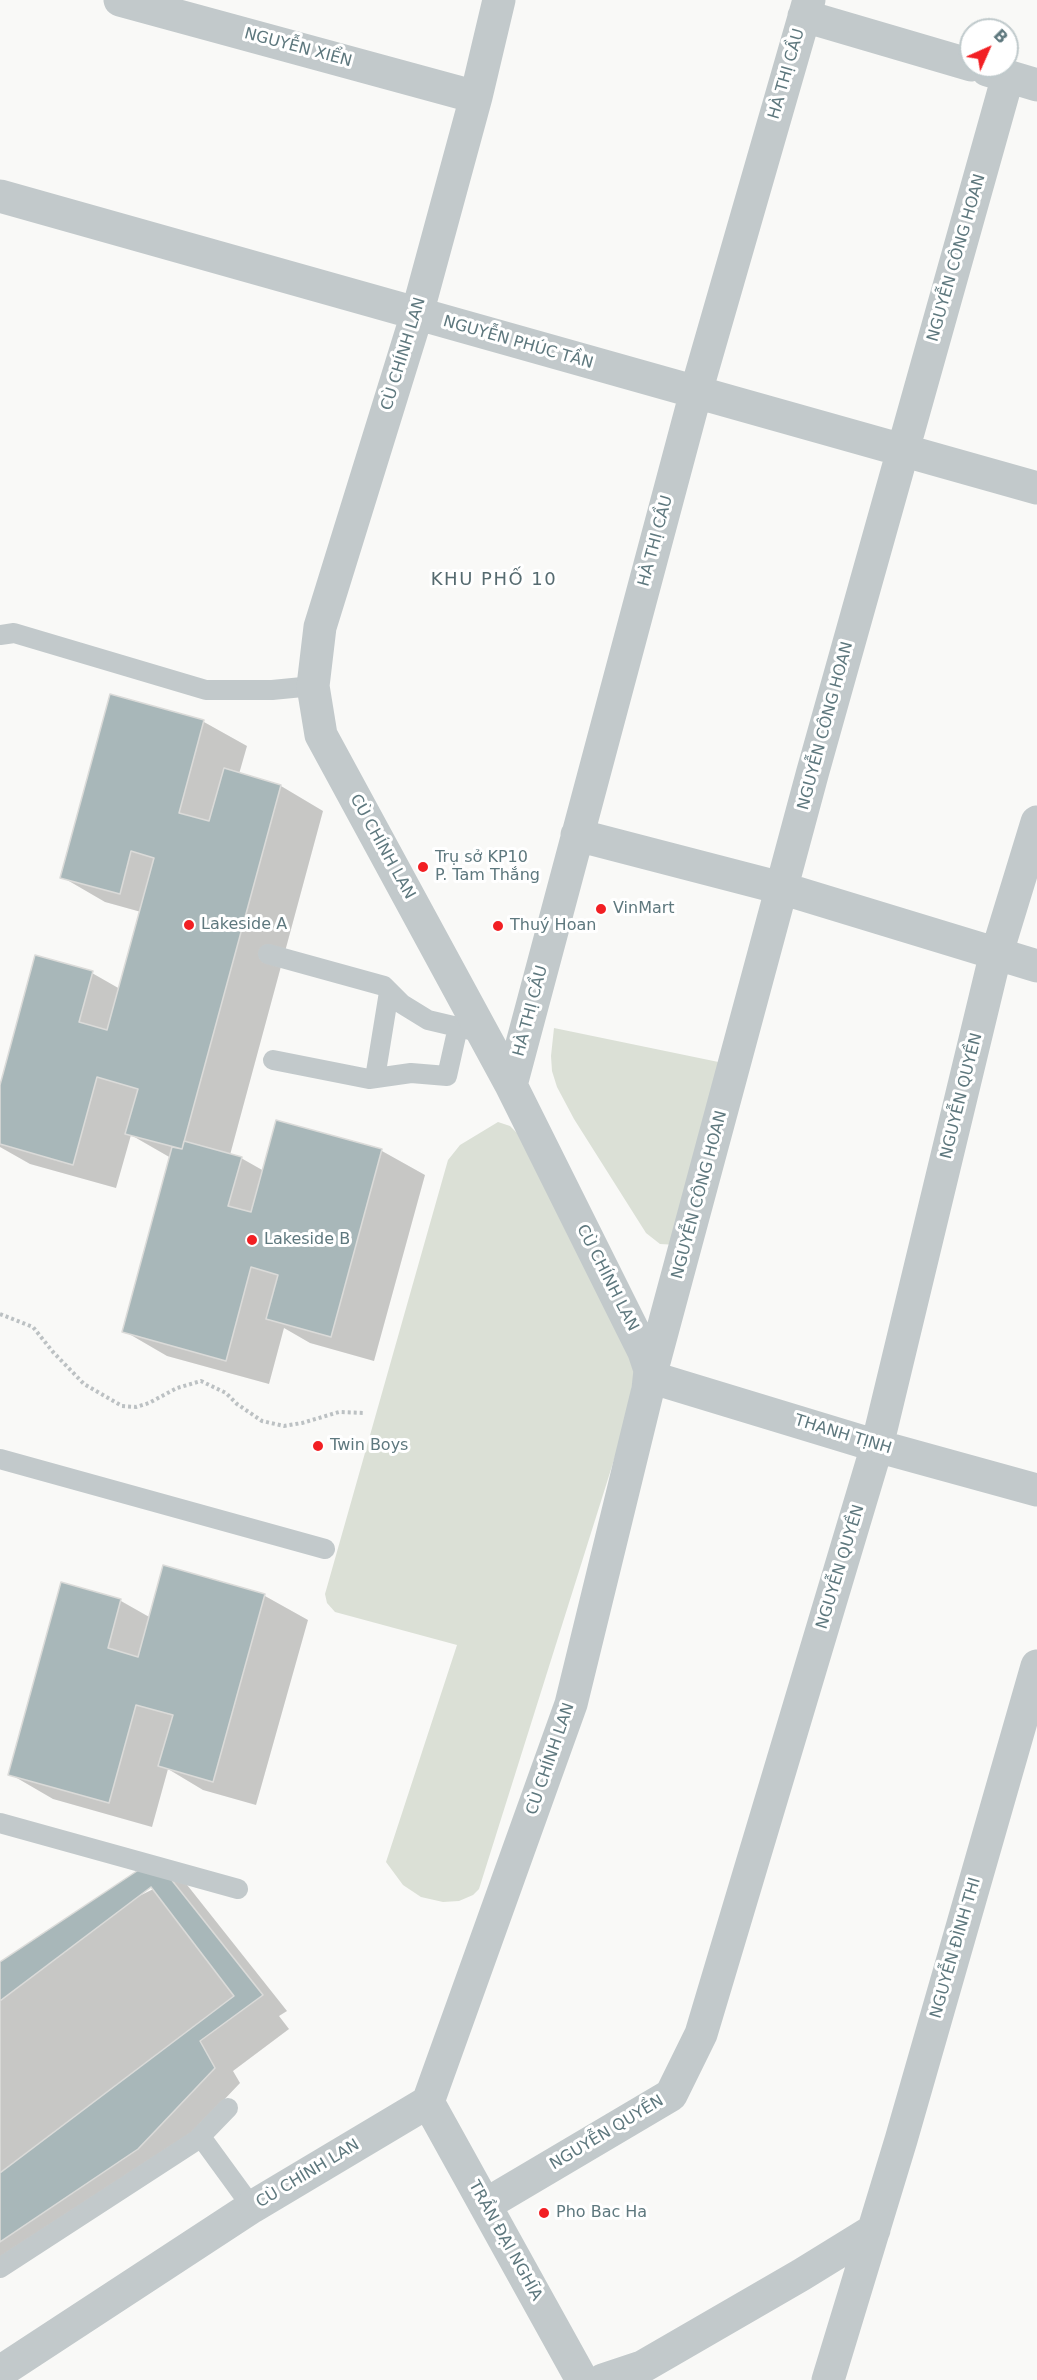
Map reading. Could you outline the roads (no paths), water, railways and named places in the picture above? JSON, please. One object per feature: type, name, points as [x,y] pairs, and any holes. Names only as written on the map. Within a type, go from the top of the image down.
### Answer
[{"type":"street","name":"NGUYỄN XIỂN","points":[[120,0],[476,96]]},
{"type":"street","name":"CÙ CHÍNH LAN","points":[[0,2372],[252,2207],[428,2102],[571,1704],[650,1377],[644,1352],[511,1085],[471,1030],[321,735],[313,686],[321,627],[417,314],[476,96],[499,0]]},
{"type":"street","points":[[806,8],[959,61]]},
{"type":"street","name":"HÀ THỊ CẦU","points":[[511,1085],[696,392],[806,8]]},
{"type":"street","name":"NGUYỄN CÔNG HOAN","points":[[650,1377],[781,888],[903,450],[1022,80]]},
{"type":"street","name":"NGUYỄN PHÚC TẦN","points":[[0,196],[1037,488]]},
{"type":"street","name":"NGUYỄN QUYỀN","points":[[485,2205],[671,2095],[701,2034],[877,1446],[997,955],[1037,822]]},
{"type":"street","points":[[577,835],[781,888],[1037,966]]},
{"type":"street","name":"THANH TỊNH","points":[[650,1377],[877,1446],[1037,1490]]},
{"type":"street","name":"NGUYỄN ĐÌNH THI","points":[[828,2380],[1037,1666]]},
{"type":"street","name":"TRẦN ĐẠI NGHĨA","points":[[428,2102],[582,2380]]},
{"type":"street","points":[[603,2380],[642,2367],[801,2275],[874,2229]]},
{"type":"lane","points":[[0,635],[14,633],[206,690],[272,690],[313,686]]},
{"type":"lane","points":[[268,954],[384,986],[402,1004],[428,1020],[471,1030],[447,1076],[411,1073],[369,1079],[273,1060]]},
{"type":"lane","points":[[375,1078],[389,992]]},
{"type":"lane","points":[[0,1459],[325,1549]]},
{"type":"lane","points":[[0,1823],[238,1889]]},
{"type":"lane","points":[[0,2268],[201,2137],[228,2108]]},
{"type":"lane","points":[[201,2137],[252,2207]]},
{"type":"place","name":"Trụ sở KP10 P. Tam Thắng","points":[[423,867]]},
{"type":"place","name":"VinMart","points":[[601,909]]},
{"type":"place","name":"Lakeside A","points":[[189,925]]},
{"type":"place","name":"Thuý Hoan","points":[[498,926]]},
{"type":"place","name":"Lakeside B","points":[[252,1240]]},
{"type":"place","name":"Twin Boys","points":[[318,1446]]},
{"type":"place","name":"Pho Bac Ha","points":[[544,2213]]},
{"type":"district","name":"KHU PHỐ 10","points":[[494,580]]}]
